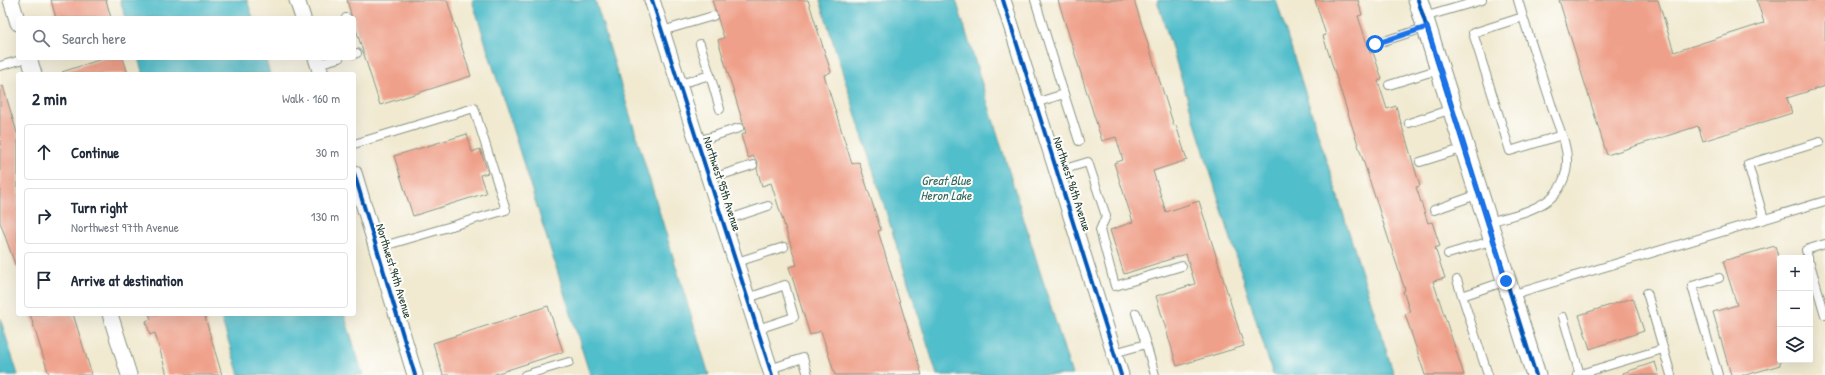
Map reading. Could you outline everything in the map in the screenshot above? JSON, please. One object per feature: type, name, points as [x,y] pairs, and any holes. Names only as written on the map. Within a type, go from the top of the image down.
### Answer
[{"type":"street","points":[[11,0],[16,16]]},
{"type":"street","points":[[297,0],[302,16]]},
{"type":"street","name":"Northwest 95th Avenue","points":[[652,0],[771,372]]},
{"type":"street","name":"Northwest 96th Avenue","points":[[1003,0],[1121,375]]},
{"type":"street","points":[[1423,15],[1536,375]]},
{"type":"street","points":[[29,60],[33,72]]},
{"type":"street","name":"Northwest 94th Avenue","points":[[356,180],[415,375]]},
{"type":"street","points":[[111,316],[129,375]]},
{"type":"lane","points":[[1035,0],[1078,141]]},
{"type":"lane","points":[[1375,44],[1423,15],[1482,0]]},
{"type":"lane","points":[[1488,222],[1543,204],[1555,193],[1564,179],[1567,163],[1566,147],[1518,0]]},
{"type":"lane","points":[[662,31],[712,16]]},
{"type":"lane","points":[[1523,16],[1473,32],[1510,151],[1562,135]]},
{"type":"lane","points":[[700,44],[720,110]]},
{"type":"lane","points":[[0,66],[21,60]]},
{"type":"lane","points":[[318,65],[333,60]]},
{"type":"lane","points":[[1389,85],[1440,69]]},
{"type":"lane","points":[[680,84],[710,75]]},
{"type":"lane","points":[[1035,102],[1064,94]]},
{"type":"lane","points":[[356,143],[474,108],[506,210],[377,248]]},
{"type":"lane","points":[[1409,123],[1452,109]]},
{"type":"lane","points":[[698,141],[739,128]]},
{"type":"lane","points":[[1764,219],[1748,164],[1820,142]]},
{"type":"lane","points":[[1420,162],[1465,148]]},
{"type":"lane","points":[[1058,171],[1088,162],[1106,216],[1100,230],[1115,286],[1182,266]]},
{"type":"lane","points":[[710,178],[753,165]]},
{"type":"lane","points":[[1434,210],[1479,194]]},
{"type":"lane","points":[[1462,296],[1509,288],[1825,201]]},
{"type":"lane","points":[[723,221],[768,206]]},
{"type":"lane","points":[[1448,254],[1494,240]]},
{"type":"lane","points":[[1807,255],[1806,250],[1825,244]]},
{"type":"lane","points":[[737,262],[784,248]]},
{"type":"lane","points":[[1813,274],[1825,315]]},
{"type":"lane","points":[[1718,375],[1692,286],[1719,278]]},
{"type":"lane","points":[[1457,280],[1488,375]]},
{"type":"lane","points":[[748,298],[785,285],[794,317],[758,329]]},
{"type":"lane","points":[[1647,293],[1671,375]]},
{"type":"lane","points":[[1136,313],[1155,375]]},
{"type":"lane","points":[[1563,317],[1579,375],[1663,349]]},
{"type":"lane","points":[[1114,352],[1146,344]]},
{"type":"lane","points":[[771,372],[803,358],[808,375]]},
{"type":"lane","points":[[525,375],[569,362]]},
{"type":"water","points":[[120,0],[247,0],[252,16],[125,16]]},
{"type":"water","points":[[472,0],[595,0],[709,375],[590,375]]},
{"type":"water","name":"Great Blue Heron Lake","points":[[820,0],[956,0],[1072,375],[937,375]]},
{"type":"water","points":[[1157,0],[1276,0],[1394,375],[1273,375]]},
{"type":"water","points":[[139,60],[266,60],[269,72],[142,72]]},
{"type":"water","points":[[221,316],[345,316],[363,375],[239,375]]},
{"type":"water","points":[[0,318],[18,375],[0,375]]},
{"type":"building","points":[[51,0],[106,0],[110,16],[55,16]]},
{"type":"building","points":[[347,0],[447,0],[471,76],[380,105],[356,29],[356,16],[351,16]]},
{"type":"building","points":[[712,0],[808,0],[831,72],[824,75],[852,164],[859,162],[881,230],[878,231],[922,375],[835,375],[821,331],[810,335],[789,267],[797,265],[771,183],[762,186],[757,169],[758,163],[753,156],[748,158],[741,135],[746,133],[718,40],[724,38]]},
{"type":"building","points":[[1058,0],[1134,0],[1174,126],[1176,125],[1187,160],[1153,171],[1166,212],[1199,201],[1244,346],[1177,366],[1156,296],[1195,284],[1186,254],[1124,274],[1110,230],[1133,222],[1114,163],[1123,160],[1116,137],[1102,141]]},
{"type":"building","points":[[1315,0],[1358,0],[1362,15],[1358,16],[1370,53],[1373,52],[1382,79],[1378,81],[1387,109],[1396,106],[1420,186],[1416,187],[1428,223],[1432,222],[1440,246],[1435,248],[1445,278],[1433,281],[1464,375],[1425,375],[1405,314],[1410,312],[1403,291],[1405,290],[1323,36],[1326,35]]},
{"type":"building","points":[[1559,0],[1658,0],[1674,52],[1764,23],[1757,0],[1825,0],[1825,86],[1787,98],[1792,113],[1703,141],[1698,126],[1607,155]]},
{"type":"building","points":[[99,60],[124,60],[127,72],[62,72]]},
{"type":"building","points":[[3,86],[16,129],[16,267],[0,222],[0,87]]},
{"type":"building","points":[[467,134],[472,152],[480,149],[488,173],[480,175],[486,193],[413,216],[394,156]]},
{"type":"building","points":[[1775,246],[1778,255],[1777,363],[1780,363],[1780,365],[1746,375],[1731,375],[1713,312],[1737,305],[1723,261]]},
{"type":"building","points":[[1633,298],[1644,331],[1590,349],[1579,315]]},
{"type":"building","points":[[548,306],[563,352],[492,375],[443,375],[433,343]]},
{"type":"building","points":[[31,316],[74,316],[92,375],[49,375]]},
{"type":"building","points":[[150,316],[205,316],[222,375],[167,375],[155,333],[150,335],[146,321],[151,319]]},
{"type":"building","points":[[1655,362],[1659,375],[1623,375],[1623,373]]},
{"type":"cycle path","points":[[652,0],[772,375]]},
{"type":"cycle path","points":[[1003,0],[1121,375]]},
{"type":"cycle path","points":[[1418,0],[1536,375]]},
{"type":"cycle path","points":[[356,180],[415,375]]},
{"type":"route","points":[[1375,44],[1427,27],[1506,281]]}]
